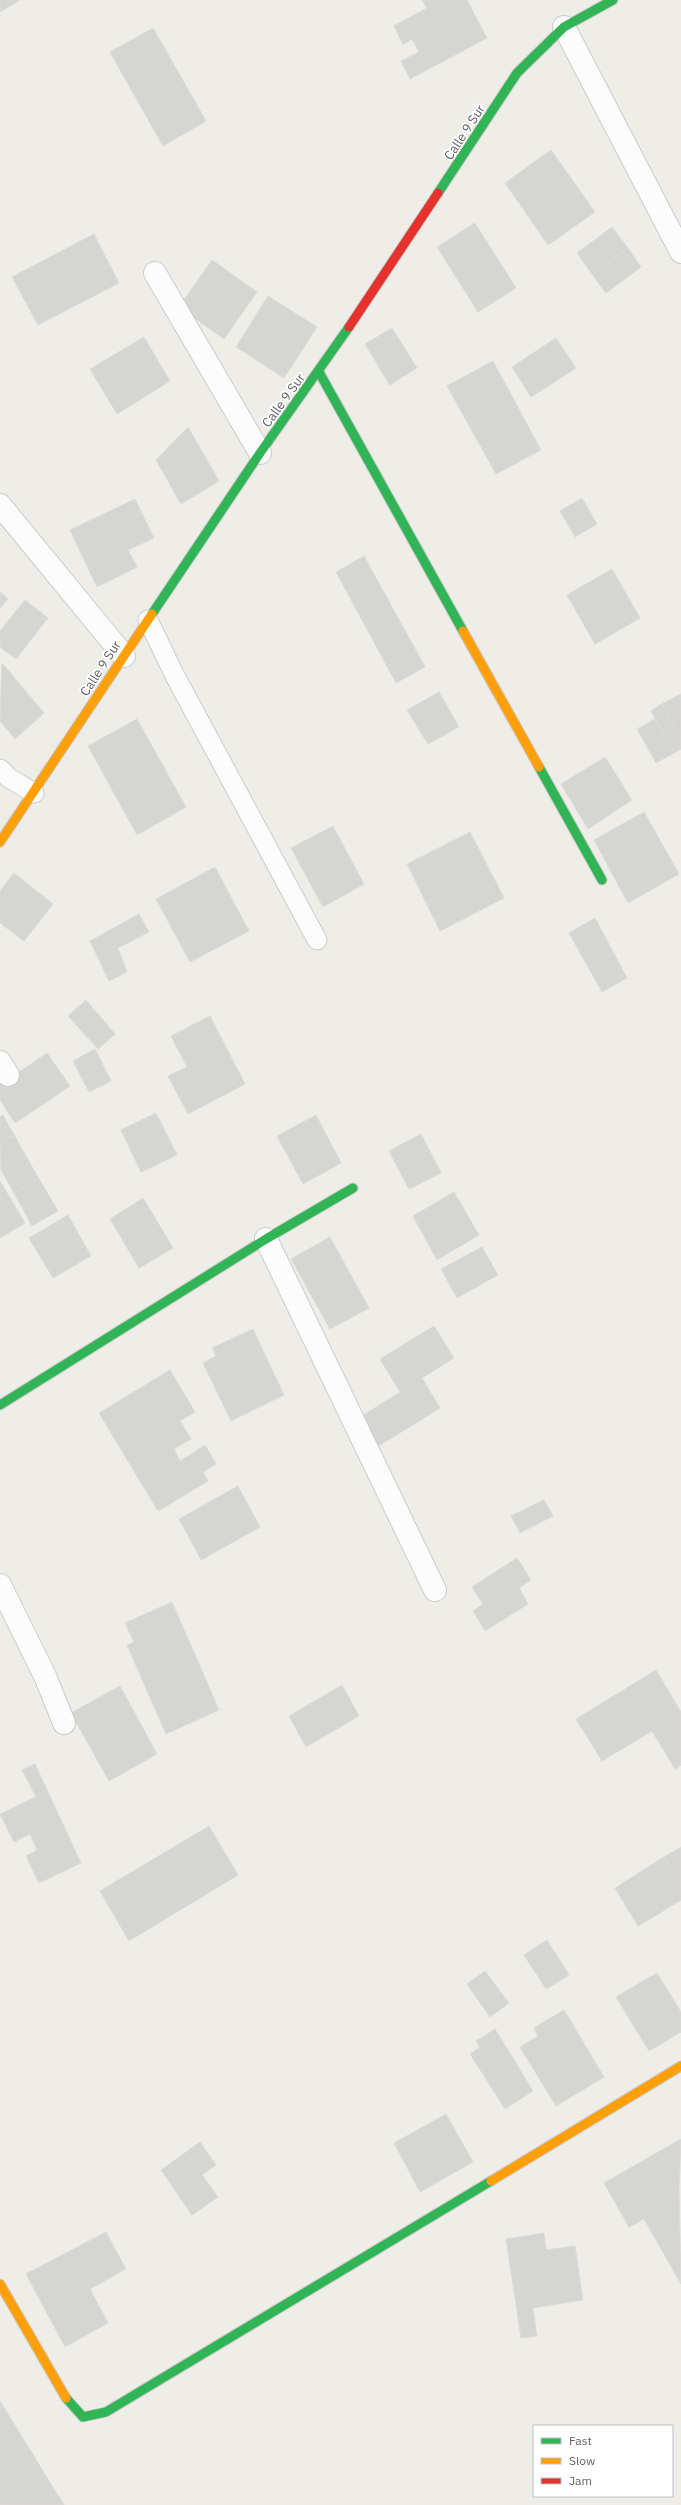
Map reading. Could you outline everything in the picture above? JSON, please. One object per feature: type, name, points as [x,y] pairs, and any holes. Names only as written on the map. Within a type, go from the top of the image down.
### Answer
[{"type":"street","name":"Calle 9 Sur","points":[[0,842],[260,453],[319,372],[518,73],[564,27],[613,0]]},
{"type":"street","points":[[564,27],[681,252]]},
{"type":"street","points":[[155,273],[260,453]]},
{"type":"street","points":[[319,372],[602,880]]},
{"type":"street","points":[[0,505],[124,656]]},
{"type":"street","points":[[0,1405],[266,1239],[353,1188]]},
{"type":"street","points":[[266,1239],[435,1590]]},
{"type":"street","points":[[0,1586],[45,1676],[64,1723]]},
{"type":"street","points":[[0,2284],[68,2401],[83,2417],[106,2412],[681,2066]]},
{"type":"lane","points":[[148,620],[174,674],[317,940]]},
{"type":"lane","points":[[0,769],[9,778],[34,793]]},
{"type":"building","points":[[0,0],[20,0],[0,12]]},
{"type":"building","points":[[422,0],[467,0],[487,38],[410,79],[401,61],[419,52],[412,39],[403,45],[394,26],[427,8]]},
{"type":"building","points":[[153,28],[206,121],[163,146],[110,52]]},
{"type":"building","points":[[551,150],[595,212],[548,245],[505,183]]},
{"type":"building","points":[[475,223],[516,288],[478,312],[437,247]]},
{"type":"building","points":[[612,227],[628,248],[592,274],[577,253]]},
{"type":"building","points":[[94,234],[119,283],[38,325],[12,277]]},
{"type":"building","points":[[628,248],[641,267],[606,293],[592,274]]},
{"type":"building","points":[[212,260],[257,292],[224,339],[179,307]]},
{"type":"building","points":[[268,296],[317,327],[284,378],[236,347]]},
{"type":"building","points":[[392,328],[417,368],[390,385],[365,344]]},
{"type":"building","points":[[144,337],[170,381],[117,414],[90,369]]},
{"type":"building","points":[[556,338],[576,368],[531,397],[512,367]]},
{"type":"building","points":[[493,361],[541,450],[496,474],[447,386]]},
{"type":"building","points":[[188,427],[219,481],[181,504],[156,460]]},
{"type":"building","points":[[582,498],[597,524],[575,537],[560,511]]},
{"type":"building","points":[[135,499],[154,538],[128,550],[137,567],[97,587],[70,530]]},
{"type":"building","points":[[364,556],[425,667],[396,683],[336,572]]},
{"type":"building","points":[[612,569],[640,618],[595,644],[567,595]]},
{"type":"building","points":[[0,592],[8,599],[0,608]]},
{"type":"building","points":[[25,600],[48,618],[16,659],[0,647],[0,631]]},
{"type":"building","points":[[2,663],[44,713],[15,739],[0,721]]},
{"type":"building","points":[[439,692],[459,727],[428,744],[407,710]]},
{"type":"building","points":[[681,694],[681,739],[662,704]]},
{"type":"building","points":[[662,704],[681,739],[681,749],[674,753],[651,711]]},
{"type":"building","points":[[137,719],[186,807],[137,835],[88,746]]},
{"type":"building","points":[[655,719],[674,753],[656,763],[637,729]]},
{"type":"building","points":[[605,757],[632,800],[588,829],[561,784]]},
{"type":"building","points":[[644,812],[679,874],[628,903],[594,840]]},
{"type":"building","points":[[333,826],[364,884],[323,907],[291,848]]},
{"type":"building","points":[[470,832],[504,898],[440,931],[407,864]]},
{"type":"building","points":[[215,867],[249,931],[190,962],[156,899]]},
{"type":"building","points":[[14,873],[53,904],[24,941],[0,923],[0,891]]},
{"type":"building","points":[[139,914],[149,932],[118,948],[127,972],[109,981],[90,941]]},
{"type":"building","points":[[595,918],[627,978],[602,992],[569,933]]},
{"type":"building","points":[[86,1000],[115,1034],[98,1049],[68,1016]]},
{"type":"building","points":[[210,1016],[245,1084],[188,1114],[168,1076],[187,1067],[171,1036]]},
{"type":"building","points":[[95,1049],[111,1081],[89,1092],[73,1061]]},
{"type":"building","points":[[47,1053],[70,1086],[15,1123],[0,1100],[0,1085]]},
{"type":"building","points":[[156,1113],[177,1155],[141,1172],[121,1130]]},
{"type":"building","points":[[3,1115],[14,1135],[0,1143],[0,1117]]},
{"type":"building","points":[[316,1115],[341,1163],[303,1184],[277,1136]]},
{"type":"building","points":[[421,1134],[441,1173],[409,1189],[389,1151]]},
{"type":"building","points":[[14,1135],[26,1156],[1,1170],[0,1143]]},
{"type":"building","points":[[26,1156],[39,1179],[14,1193],[1,1170]]},
{"type":"building","points":[[39,1179],[58,1211],[32,1226],[14,1193]]},
{"type":"building","points":[[0,1181],[25,1223],[0,1238]]},
{"type":"building","points":[[454,1192],[479,1235],[437,1260],[413,1216]]},
{"type":"building","points":[[143,1198],[173,1248],[139,1268],[110,1219]]},
{"type":"building","points":[[68,1215],[91,1256],[53,1278],[29,1238]]},
{"type":"building","points":[[330,1237],[369,1308],[330,1329],[291,1259]]},
{"type":"building","points":[[482,1247],[498,1275],[457,1298],[441,1269]]},
{"type":"building","points":[[434,1326],[454,1358],[422,1378],[440,1408],[377,1447],[359,1418],[400,1392],[380,1359]]},
{"type":"building","points":[[253,1329],[284,1395],[231,1421],[203,1363],[216,1356],[212,1348]]},
{"type":"building","points":[[170,1370],[195,1412],[180,1421],[191,1439],[174,1449],[180,1461],[205,1445],[216,1464],[203,1472],[208,1481],[158,1511],[99,1413]]},
{"type":"building","points":[[238,1486],[260,1527],[201,1560],[179,1519]]},
{"type":"building","points":[[544,1500],[553,1516],[520,1533],[511,1516]]},
{"type":"building","points":[[517,1558],[531,1580],[519,1588],[528,1604],[485,1631],[473,1611],[483,1604],[472,1587]]},
{"type":"building","points":[[172,1602],[219,1710],[166,1734],[127,1645],[134,1642],[125,1623]]},
{"type":"building","points":[[656,1670],[681,1712],[681,1765],[675,1769],[652,1731],[602,1761],[576,1719]]},
{"type":"building","points":[[342,1685],[359,1716],[306,1747],[289,1716]]},
{"type":"building","points":[[120,1686],[157,1754],[109,1781],[71,1713]]},
{"type":"building","points":[[35,1764],[81,1863],[39,1883],[26,1856],[37,1850],[30,1834],[14,1842],[0,1814],[36,1797],[22,1770]]},
{"type":"building","points":[[209,1826],[238,1875],[129,1941],[100,1891]]},
{"type":"building","points":[[681,1847],[681,1885],[664,1857]]},
{"type":"building","points":[[664,1857],[681,1885],[681,1900],[660,1913],[637,1874]]},
{"type":"building","points":[[637,1874],[660,1913],[638,1926],[615,1888]]},
{"type":"building","points":[[547,1940],[569,1975],[546,1989],[524,1955]]},
{"type":"building","points":[[485,1971],[509,2003],[490,2017],[467,1984]]},
{"type":"building","points":[[657,1973],[681,2012],[681,2032],[649,2051],[616,1997]]},
{"type":"building","points":[[564,2010],[604,2077],[556,2106],[520,2047],[538,2036],[534,2028]]},
{"type":"building","points":[[495,2029],[533,2091],[505,2109],[470,2054],[480,2047],[476,2041]]},
{"type":"building","points":[[446,2114],[473,2162],[420,2192],[394,2143]]},
{"type":"building","points":[[681,2139],[679,2189],[681,2284],[644,2219],[629,2227],[604,2183]]},
{"type":"building","points":[[200,2142],[216,2165],[202,2175],[218,2197],[192,2215],[161,2170]]},
{"type":"building","points":[[106,2232],[126,2269],[90,2289],[108,2323],[65,2347],[26,2274]]},
{"type":"building","points":[[544,2233],[546,2250],[575,2246],[583,2300],[533,2308],[537,2336],[521,2338],[506,2239]]},
{"type":"building","points":[[0,2401],[64,2505],[0,2505]]},
{"type":"traffic: fast","points":[[438,193],[517,73],[564,27],[613,0]]},
{"type":"traffic: fast","points":[[152,614],[260,453],[349,327]]},
{"type":"traffic: fast","points":[[319,372],[463,631]]},
{"type":"traffic: fast","points":[[539,767],[602,880]]},
{"type":"traffic: fast","points":[[0,1405],[266,1239],[353,1188]]},
{"type":"traffic: fast","points":[[66,2398],[83,2417],[106,2412],[491,2181]]},
{"type":"traffic: slow","points":[[0,842],[152,614]]},
{"type":"traffic: slow","points":[[463,631],[539,767]]},
{"type":"traffic: slow","points":[[491,2181],[681,2066]]},
{"type":"traffic: slow","points":[[0,2284],[66,2398]]},
{"type":"traffic: jam","points":[[349,327],[438,193]]}]
